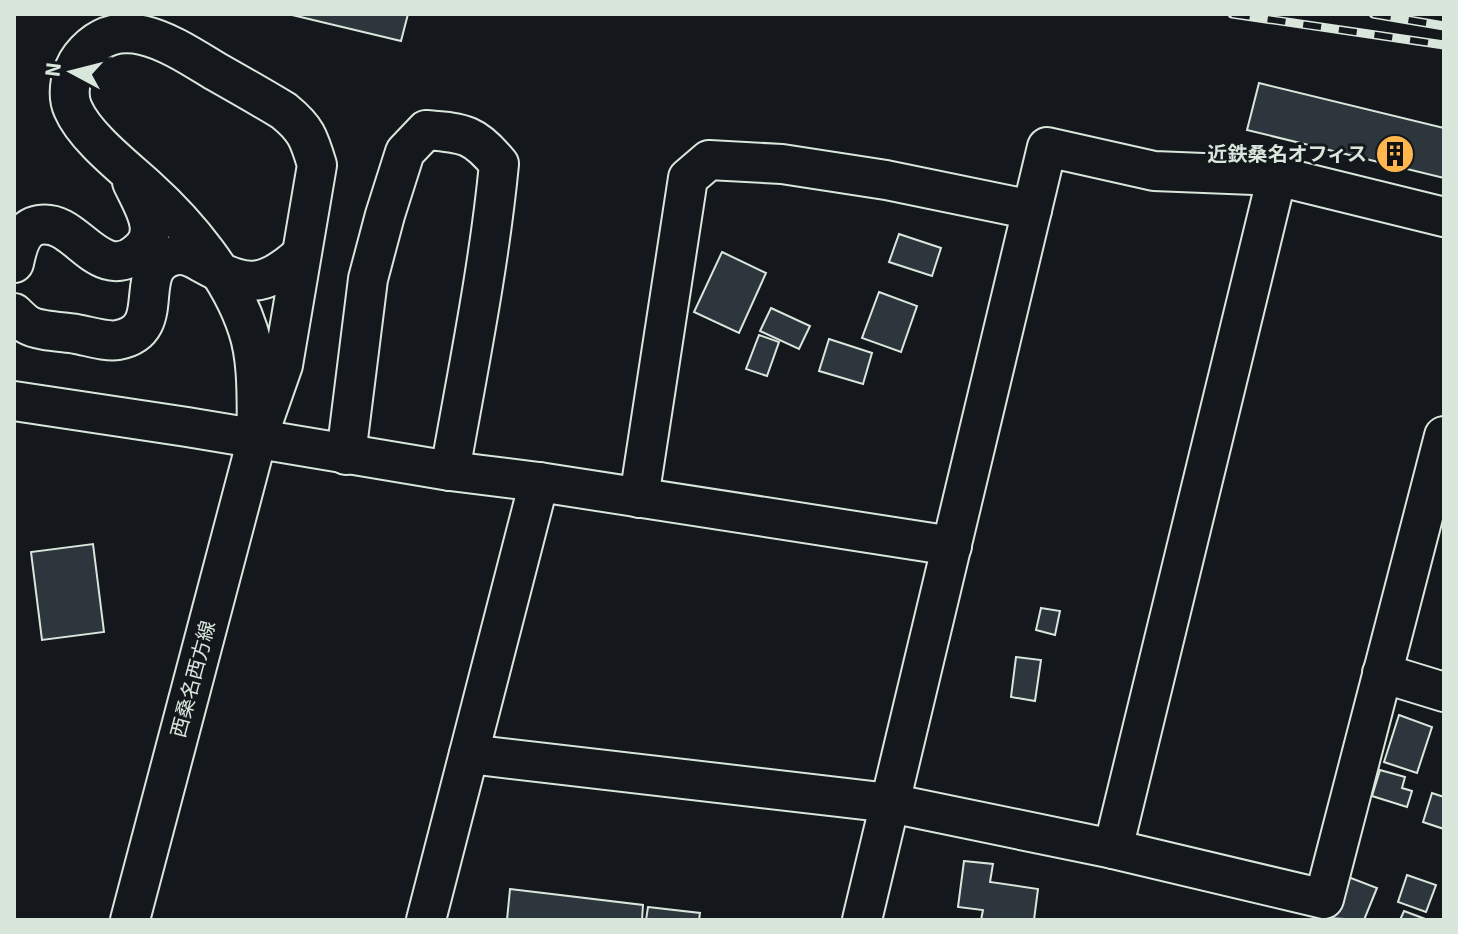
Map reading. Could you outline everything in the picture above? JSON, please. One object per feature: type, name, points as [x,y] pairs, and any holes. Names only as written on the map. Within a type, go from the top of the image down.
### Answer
[{"type":"street","points":[[117,33],[142,35],[167,42],[284,111],[301,125],[310,143],[317,165],[283,365],[257,439],[255,372],[249,332],[221,273],[160,199],[83,127],[71,106],[70,83],[78,61],[95,42],[117,33]]},
{"type":"street","points":[[346,455],[368,279],[405,152],[426,130],[459,133],[484,145],[499,164],[477,322],[450,471]]},
{"type":"street","points":[[862,920],[1047,147],[1154,171],[1277,176],[1444,217]]},
{"type":"street","points":[[639,498],[688,178],[709,160],[782,164],[886,180],[1032,210]]},
{"type":"street","points":[[14,263],[19,242],[32,226],[43,224],[57,225],[101,257],[112,261],[135,255],[148,243],[151,229],[126,169]]},
{"type":"street","points":[[1113,849],[1277,176]]},
{"type":"street","points":[[14,313],[29,326],[116,341],[134,334],[145,321],[152,272],[165,260],[176,255],[193,258],[221,273],[252,281],[267,279],[283,271],[301,255]]},
{"type":"street","points":[[14,401],[346,455],[952,546]]},
{"type":"street","points":[[469,754],[890,803],[1113,849],[1324,899],[1444,436]]},
{"type":"street","name":"西桑名西方線","points":[[130,920],[257,439]]},
{"type":"street","points":[[426,920],[539,482]]},
{"type":"street","points":[[1382,673],[1444,692]]},
{"type":"building","points":[[288,14],[408,14],[401,41]]},
{"type":"building","name":"近鉄桑名オフィス","points":[[1259,83],[1444,128],[1444,178],[1247,130]]},
{"type":"building","points":[[899,234],[941,248],[932,276],[889,262]]},
{"type":"building","points":[[722,252],[766,273],[739,333],[694,312]]},
{"type":"building","points":[[879,292],[917,306],[901,352],[862,338]]},
{"type":"building","points":[[771,308],[810,326],[799,349],[760,331]]},
{"type":"building","points":[[759,335],[779,342],[767,376],[746,369]]},
{"type":"building","points":[[829,339],[872,353],[863,384],[819,371]]},
{"type":"building","points":[[93,544],[104,632],[42,640],[31,552]]},
{"type":"building","points":[[1041,608],[1060,611],[1055,635],[1036,630]]},
{"type":"building","points":[[1016,657],[1041,660],[1035,701],[1011,697]]},
{"type":"building","points":[[1399,715],[1432,727],[1417,773],[1384,762]]},
{"type":"building","points":[[1380,770],[1405,777],[1402,788],[1412,791],[1407,807],[1372,796]]},
{"type":"building","points":[[1432,793],[1444,797],[1444,829],[1423,822]]},
{"type":"building","points":[[964,861],[993,864],[990,882],[1038,889],[1034,920],[981,920],[983,910],[958,907]]},
{"type":"building","points":[[1343,875],[1377,888],[1364,920],[1326,918]]},
{"type":"building","points":[[1407,875],[1436,885],[1426,912],[1398,902]]},
{"type":"building","points":[[510,889],[643,905],[642,920],[507,920]]},
{"type":"building","points":[[648,907],[700,913],[699,920],[646,920]]},
{"type":"building","points":[[1404,911],[1428,920],[1400,920]]},
{"type":"railway","points":[[1232,14],[1444,45]]},
{"type":"railway","points":[[1373,14],[1444,26]]},
{"type":"place","name":"近鉄桑名オフィス","points":[[1395,154]]}]
